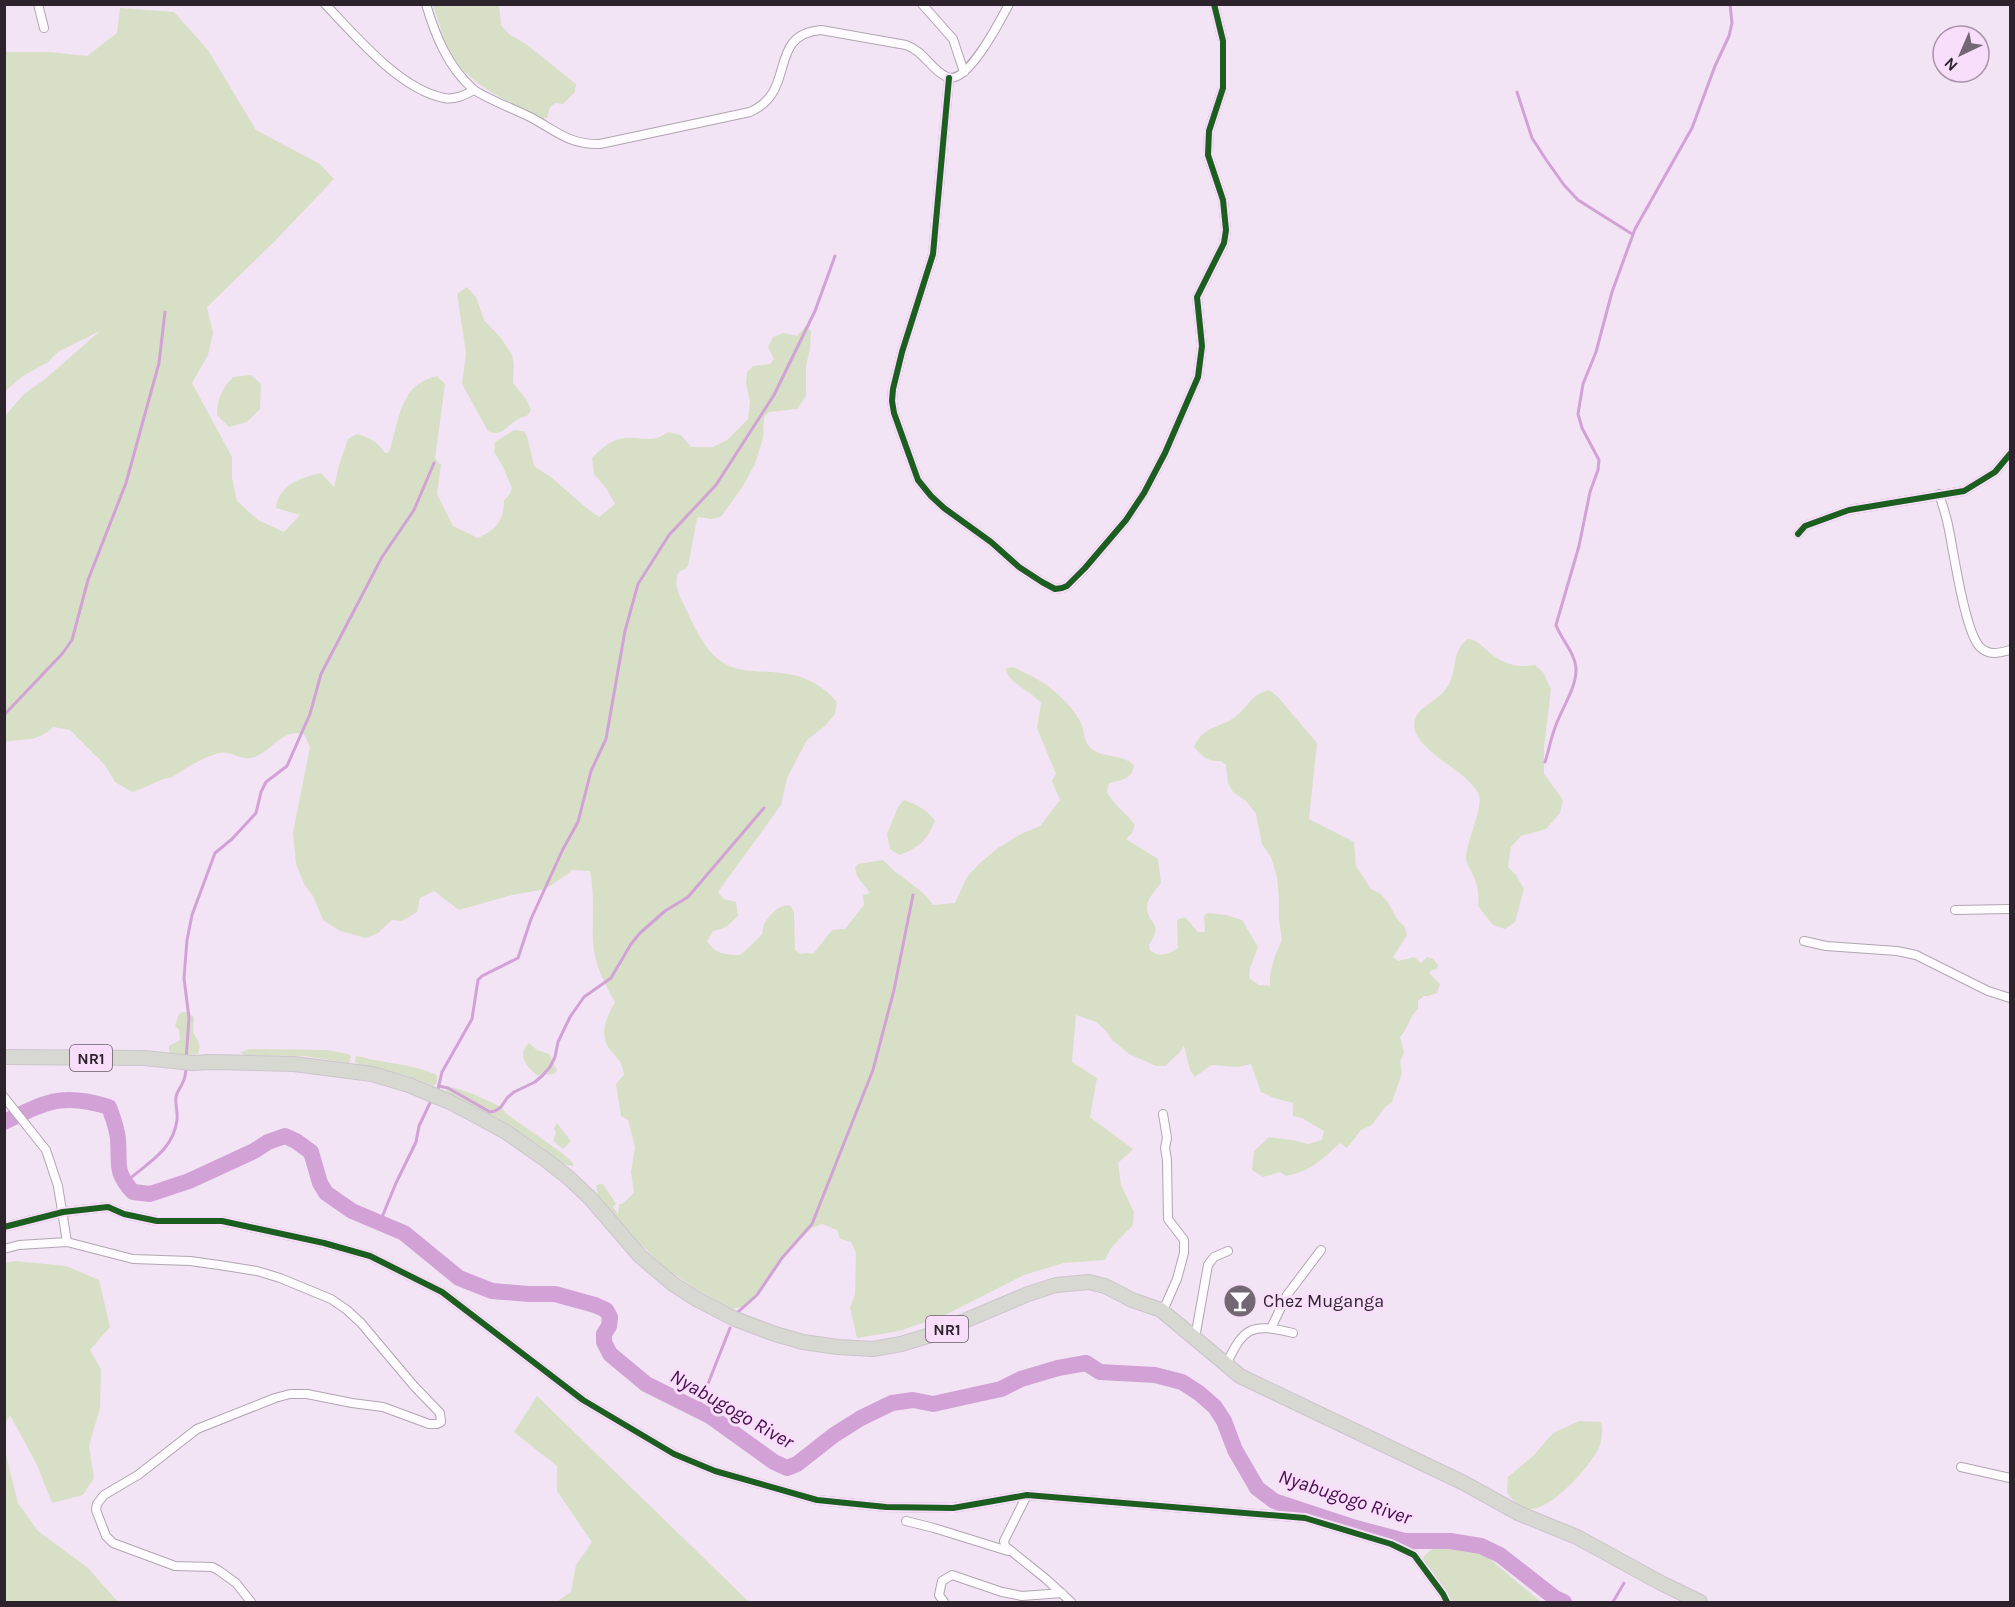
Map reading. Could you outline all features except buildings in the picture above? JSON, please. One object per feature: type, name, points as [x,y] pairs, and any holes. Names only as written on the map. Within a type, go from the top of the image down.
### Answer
[{"type":"highway","name":"NR1","points":[[4,1057],[145,1058],[185,1062],[294,1064],[372,1074],[409,1084],[450,1102],[506,1132],[568,1178],[601,1209],[640,1256],[673,1284],[735,1319],[803,1342],[873,1349],[901,1344],[949,1328],[1028,1294],[1056,1285],[1089,1282],[1105,1286],[1161,1311],[1240,1376],[1464,1483],[1518,1513],[1577,1537],[1700,1602]]},
{"type":"street","points":[[38,4],[44,28]]},
{"type":"street","points":[[324,4],[388,69],[426,92],[445,98],[459,98],[474,90]]},
{"type":"street","points":[[426,4],[441,46],[453,65],[474,90],[580,144],[600,144],[750,112],[759,108],[770,98],[778,85],[790,45],[797,37],[811,31],[821,30],[915,48],[949,78],[955,78],[964,72],[988,42],[1009,4]]},
{"type":"street","points":[[922,4],[953,39],[964,72]]},
{"type":"street","points":[[949,78],[933,254],[902,352],[893,389],[894,413],[918,480],[931,496],[991,542],[1019,567],[1055,589],[1062,588],[1085,568],[1126,520],[1144,493],[1165,453],[1198,377],[1202,346],[1197,297],[1224,243],[1226,230],[1223,200],[1208,155],[1209,131],[1222,88],[1223,41],[1214,4]]},
{"type":"street","points":[[1798,534],[1805,526],[1849,510],[1964,490],[1995,472],[2010,454]]},
{"type":"street","points":[[1939,494],[1975,640],[1988,652],[1997,653],[2010,650]]},
{"type":"street","points":[[1955,910],[2010,909]]},
{"type":"street","points":[[1804,941],[1916,955],[1988,991],[2010,998]]},
{"type":"street","points":[[6,1098],[46,1150],[58,1186],[67,1242]]},
{"type":"street","points":[[1161,1311],[1177,1279],[1184,1253],[1184,1240],[1168,1218],[1165,1148],[1167,1138],[1163,1114]]},
{"type":"street","points":[[4,1227],[63,1212],[108,1208],[157,1221],[222,1221],[324,1243],[370,1256],[441,1292],[524,1357],[614,1420],[674,1454],[723,1473],[817,1500],[886,1507],[953,1508],[1027,1495],[1305,1518],[1391,1544],[1414,1555],[1447,1602]]},
{"type":"street","points":[[4,1249],[19,1245],[67,1242],[133,1259],[190,1261],[257,1271],[280,1278],[331,1299],[361,1323],[440,1413],[441,1422],[429,1424],[382,1407],[307,1394],[290,1394],[197,1429],[138,1475],[104,1495],[97,1504],[96,1510],[101,1527],[105,1536],[113,1543],[176,1566],[212,1567],[236,1583],[251,1602]]},
{"type":"street","points":[[1271,1328],[1287,1295],[1321,1250]]},
{"type":"street","points":[[1194,1340],[1208,1265],[1214,1257],[1228,1251]]},
{"type":"street","points":[[1226,1365],[1235,1344],[1245,1333],[1260,1328],[1271,1328],[1293,1333]]},
{"type":"street","points":[[1961,1467],[2010,1478]]},
{"type":"street","points":[[1027,1495],[1004,1541],[1005,1546],[1071,1602]]},
{"type":"street","points":[[906,1521],[1010,1551]]},
{"type":"street","points":[[944,1602],[939,1595],[942,1581],[952,1575],[1002,1592],[1022,1596],[1062,1593]]},
{"type":"green space","points":[[433,5],[499,5],[501,25],[509,34],[526,44],[576,84],[575,92],[563,104],[555,103],[550,107],[547,118],[542,119],[491,92],[468,75],[451,53]]},
{"type":"green space","points":[[120,8],[174,12],[208,50],[256,130],[320,164],[334,179],[207,307],[213,333],[208,355],[192,383],[232,457],[232,478],[237,501],[258,520],[284,532],[300,515],[276,508],[281,493],[292,483],[321,473],[334,487],[348,439],[357,434],[373,440],[385,453],[389,452],[402,406],[408,396],[415,387],[437,376],[445,384],[435,459],[441,465],[437,494],[453,526],[478,538],[490,532],[498,524],[504,500],[512,488],[494,452],[495,442],[514,430],[524,431],[527,436],[534,466],[599,517],[615,504],[606,488],[594,474],[592,458],[601,449],[620,439],[650,439],[668,432],[681,435],[691,447],[713,447],[727,440],[748,419],[750,402],[746,384],[747,372],[753,366],[770,364],[774,359],[768,347],[773,337],[784,333],[797,336],[806,326],[811,331],[806,366],[806,396],[797,409],[769,412],[764,417],[763,438],[755,464],[721,517],[712,519],[699,517],[697,519],[688,566],[680,571],[676,583],[695,627],[708,648],[719,660],[738,669],[800,677],[816,684],[837,702],[835,714],[825,726],[807,740],[787,778],[781,805],[718,892],[724,899],[736,902],[738,915],[727,926],[713,931],[707,941],[714,949],[726,954],[740,955],[762,934],[764,924],[772,914],[783,906],[791,906],[794,913],[795,950],[801,954],[813,954],[832,930],[845,929],[864,905],[863,895],[870,893],[857,876],[855,868],[858,864],[883,860],[896,873],[922,892],[933,905],[955,903],[967,877],[980,863],[998,848],[1040,826],[1060,800],[1052,781],[1056,774],[1037,728],[1041,703],[1011,679],[1006,669],[1013,667],[1040,681],[1063,699],[1081,723],[1087,743],[1092,749],[1129,761],[1134,765],[1129,776],[1109,783],[1107,792],[1135,825],[1132,833],[1126,839],[1158,859],[1161,883],[1147,905],[1148,914],[1155,928],[1149,945],[1150,950],[1156,954],[1164,954],[1178,948],[1177,920],[1185,917],[1198,932],[1205,932],[1204,916],[1207,913],[1226,915],[1242,920],[1258,947],[1250,968],[1249,978],[1259,985],[1270,986],[1270,974],[1282,940],[1277,877],[1271,857],[1262,844],[1256,814],[1246,801],[1233,792],[1228,783],[1226,765],[1221,761],[1206,758],[1194,747],[1205,732],[1232,719],[1257,695],[1269,690],[1278,697],[1317,743],[1309,819],[1354,842],[1356,866],[1371,889],[1381,894],[1405,927],[1407,935],[1393,957],[1398,961],[1414,957],[1421,963],[1427,957],[1433,959],[1438,965],[1437,969],[1429,973],[1440,984],[1437,993],[1424,996],[1418,1001],[1418,1009],[1400,1037],[1404,1053],[1400,1062],[1402,1073],[1392,1102],[1385,1107],[1372,1125],[1361,1130],[1347,1148],[1340,1143],[1316,1164],[1303,1171],[1286,1176],[1280,1172],[1263,1177],[1252,1170],[1254,1151],[1269,1137],[1308,1144],[1322,1140],[1324,1131],[1302,1118],[1293,1116],[1293,1103],[1261,1092],[1251,1064],[1238,1067],[1211,1065],[1195,1077],[1190,1070],[1184,1046],[1165,1066],[1156,1066],[1129,1054],[1096,1022],[1076,1015],[1072,1062],[1097,1078],[1090,1117],[1133,1149],[1118,1163],[1121,1185],[1134,1212],[1133,1225],[1111,1248],[1105,1260],[1064,1263],[1024,1275],[943,1316],[899,1331],[857,1338],[850,1308],[855,1294],[856,1253],[851,1242],[840,1239],[837,1230],[822,1224],[812,1228],[790,1249],[757,1295],[744,1306],[733,1309],[705,1295],[668,1270],[638,1242],[598,1196],[596,1185],[603,1184],[616,1204],[613,1207],[618,1214],[619,1204],[634,1193],[631,1172],[635,1147],[628,1120],[621,1116],[616,1084],[624,1075],[623,1068],[607,1045],[604,1033],[606,1020],[615,1002],[603,981],[595,957],[590,871],[573,870],[541,890],[512,895],[459,910],[434,891],[420,898],[417,912],[402,921],[392,920],[378,933],[366,938],[340,931],[323,920],[296,864],[293,832],[310,747],[304,734],[288,735],[258,756],[251,758],[223,752],[213,755],[174,776],[132,792],[115,782],[105,765],[70,730],[53,727],[36,738],[5,742],[5,416],[24,394],[44,380],[100,331],[58,352],[48,362],[23,376],[5,391],[5,48],[7,52],[49,52],[87,56],[117,33]]},
{"type":"green space","points":[[467,287],[476,297],[484,320],[501,338],[512,355],[513,383],[526,399],[531,410],[527,416],[498,433],[488,431],[462,384],[466,353],[457,294]]},
{"type":"green space","points":[[251,375],[261,384],[260,409],[247,422],[229,427],[217,415],[221,394],[233,377]]},
{"type":"green space","points":[[1468,639],[1506,663],[1520,666],[1535,665],[1543,672],[1551,689],[1544,747],[1544,774],[1563,800],[1560,813],[1546,829],[1521,836],[1511,847],[1508,867],[1524,889],[1515,922],[1505,929],[1493,925],[1478,906],[1477,886],[1466,860],[1479,809],[1479,796],[1463,776],[1427,748],[1418,737],[1414,727],[1420,711],[1446,689],[1459,648]]},
{"type":"green space","points":[[904,800],[922,808],[935,821],[922,843],[899,855],[890,849],[887,834],[898,807]]},
{"type":"green space","points":[[183,1012],[194,1017],[193,1032],[200,1046],[198,1054],[179,1056],[171,1054],[169,1050],[169,1046],[180,1040],[179,1030],[175,1026],[179,1014]]},
{"type":"green space","points":[[529,1043],[537,1050],[549,1054],[557,1070],[554,1074],[537,1075],[529,1068],[523,1056],[525,1047]]},
{"type":"green space","points":[[250,1049],[328,1050],[351,1056],[349,1063],[305,1056],[244,1055],[240,1052]]},
{"type":"green space","points":[[356,1056],[425,1070],[437,1076],[437,1082],[434,1086],[405,1075],[355,1063]]},
{"type":"green space","points":[[448,1086],[471,1093],[499,1106],[508,1115],[562,1153],[573,1163],[573,1166],[560,1162],[508,1125],[450,1094],[446,1091]]},
{"type":"green space","points":[[557,1123],[571,1141],[563,1149],[553,1141],[556,1133],[554,1128]]},
{"type":"green space","points":[[15,1261],[66,1266],[99,1280],[110,1327],[90,1350],[101,1369],[100,1408],[89,1446],[94,1478],[83,1495],[52,1503],[37,1465],[10,1415],[5,1423],[5,1263]]},
{"type":"green space","points":[[537,1396],[749,1602],[556,1602],[571,1592],[576,1565],[592,1542],[557,1491],[557,1466],[514,1432]]},
{"type":"green space","points":[[1579,1421],[1601,1422],[1600,1445],[1589,1463],[1570,1485],[1548,1503],[1529,1509],[1514,1501],[1507,1493],[1508,1477],[1534,1455],[1553,1433]]},
{"type":"green space","points":[[5,1451],[18,1503],[38,1531],[88,1568],[118,1602],[5,1602]]},
{"type":"green space","points":[[1443,1545],[1454,1545],[1485,1555],[1541,1602],[1450,1602],[1433,1573],[1423,1563],[1424,1556],[1429,1551]]},
{"type":"waterway","points":[[1545,762],[1554,730],[1572,690],[1576,675],[1575,662],[1556,625],[1579,546],[1590,492],[1598,470],[1599,460],[1582,428],[1578,414],[1583,384],[1596,352],[1612,292],[1635,229],[1692,128],[1729,36],[1732,23],[1730,4]]},
{"type":"waterway","points":[[1517,92],[1532,138],[1564,185],[1578,200],[1632,234]]},
{"type":"waterway","points":[[438,1089],[442,1072],[472,1019],[478,980],[518,958],[531,919],[578,822],[591,771],[606,739],[625,631],[638,584],[669,535],[716,485],[774,395],[815,311],[835,256]]},
{"type":"waterway","points":[[4,715],[62,654],[72,640],[88,580],[126,483],[159,363],[165,312]]},
{"type":"waterway","points":[[186,1060],[189,1018],[184,978],[187,940],[192,915],[215,853],[232,839],[256,813],[266,782],[287,766],[310,714],[321,674],[382,557],[414,510],[434,463]]},
{"type":"waterway","points":[[439,1086],[448,1088],[490,1112],[501,1107],[514,1092],[535,1082],[550,1067],[558,1042],[570,1017],[584,997],[611,978],[640,933],[665,911],[688,897],[764,808]]},
{"type":"waterway","points":[[738,1312],[757,1295],[782,1258],[812,1224],[873,1070],[894,990],[913,895]]},
{"type":"waterway","points":[[125,1183],[157,1156],[170,1141],[177,1120],[176,1097],[184,1080],[186,1066]]},
{"type":"waterway","name":"Nyabugogo River","points":[[4,1122],[55,1101],[79,1100],[109,1107],[117,1131],[120,1173],[133,1192],[150,1194],[189,1181],[285,1136],[311,1152],[320,1183],[326,1193],[352,1211],[404,1233],[459,1278],[492,1291],[555,1294],[606,1310],[610,1317],[609,1326],[604,1334],[604,1342],[610,1354],[646,1384],[710,1416],[774,1462],[787,1468],[797,1464],[834,1435],[861,1418],[892,1403],[913,1400],[933,1404],[1001,1389],[1021,1379],[1058,1368],[1086,1363],[1100,1372],[1155,1375],[1182,1382],[1199,1393],[1215,1407],[1224,1421],[1235,1450],[1257,1488],[1274,1501],[1356,1528],[1405,1541],[1450,1541],[1481,1546],[1500,1555],[1555,1598],[1564,1602]]},
{"type":"waterway","points":[[380,1222],[416,1142],[419,1126],[430,1103]]},
{"type":"waterway","points":[[698,1409],[730,1328]]},
{"type":"waterway","points":[[1613,1602],[1624,1583]]},
{"type":"cycle path","points":[[949,78],[933,254],[902,352],[893,389],[894,413],[918,480],[931,496],[991,542],[1019,567],[1055,589],[1062,588],[1085,568],[1126,520],[1144,493],[1165,453],[1198,377],[1202,346],[1197,297],[1224,243],[1226,230],[1223,200],[1208,155],[1209,131],[1223,88],[1223,41],[1214,4]]},
{"type":"cycle path","points":[[1798,534],[1805,526],[1849,510],[1964,491],[1995,472],[2010,454]]},
{"type":"cycle path","points":[[4,1227],[63,1212],[108,1207],[124,1214],[157,1221],[222,1221],[324,1243],[370,1256],[442,1292],[583,1400],[674,1454],[715,1471],[817,1500],[886,1507],[953,1508],[1027,1495],[1305,1518],[1391,1544],[1414,1555],[1447,1602]]},
{"type":"place","name":"Chez Muganga","points":[[1240,1301]]}]
